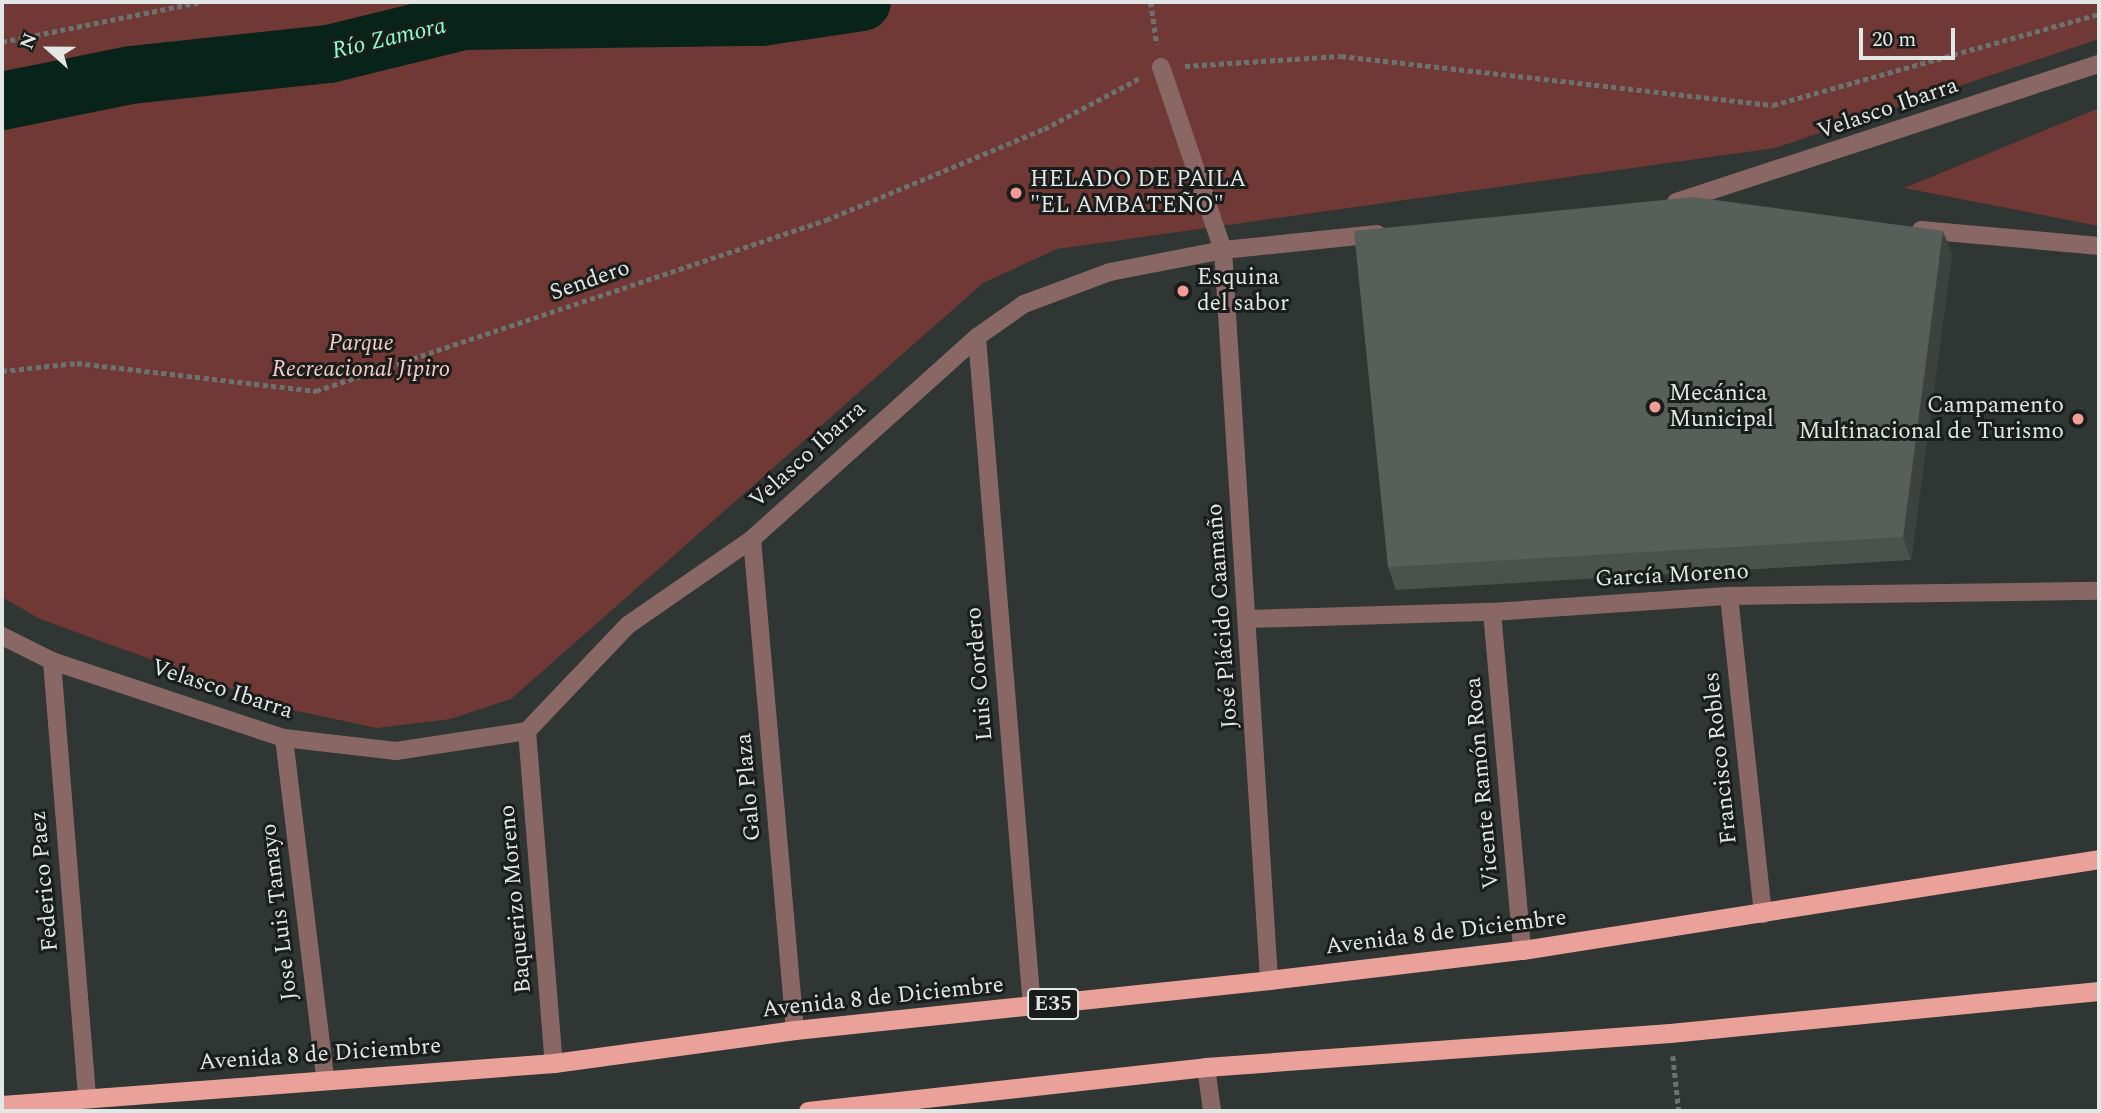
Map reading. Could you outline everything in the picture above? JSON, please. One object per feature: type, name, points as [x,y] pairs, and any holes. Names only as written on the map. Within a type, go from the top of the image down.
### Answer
[{"type":"highway","name":"Avenida 8 de Diciembre","points":[[2,1105],[554,1063],[794,1030],[1032,1007],[1522,950],[2099,859]]},
{"type":"highway","points":[[808,1111],[1206,1067],[1670,1033],[2099,991]]},
{"type":"street","name":"Velasco Ibarra","points":[[1651,205],[1692,201],[2099,64]]},
{"type":"street","name":"José Plácido Caamaño","points":[[1161,67],[1223,250],[1249,619],[1269,979]]},
{"type":"street","name":"Velasco Ibarra","points":[[1692,201],[1730,206]]},
{"type":"street","points":[[1899,228],[2099,246]]},
{"type":"street","name":"Velasco Ibarra","points":[[2,636],[52,661],[284,738],[397,751],[527,731],[628,625],[752,539],[977,337],[1024,304],[1110,272],[1223,250],[1402,231]]},
{"type":"street","name":"Luis Cordero","points":[[977,337],[1032,1007]]},
{"type":"street","name":"Galo Plaza","points":[[752,539],[794,1030]]},
{"type":"street","name":"García Moreno","points":[[1249,619],[1492,612],[1729,596],[2099,591]]},
{"type":"street","name":"Francisco Robles","points":[[1729,596],[1763,914]]},
{"type":"street","name":"Vicente Ramón Roca","points":[[1492,612],[1522,950]]},
{"type":"street","name":"Federico Paez","points":[[52,661],[87,1098]]},
{"type":"street","name":"Baquerizo Moreno","points":[[527,731],[554,1063]]},
{"type":"street","name":"Jose Luis Tamayo","points":[[284,738],[325,1079]]},
{"type":"street","points":[[1206,1067],[1212,1111]]},
{"type":"path","points":[[2,42],[200,2]]},
{"type":"path","points":[[1151,2],[1152,19]]},
{"type":"path","points":[[1161,67],[1341,56],[1773,105],[2099,14]]},
{"type":"path","name":"Sendero","points":[[2,371],[77,363],[316,391],[825,220],[1044,129],[1161,67]]},
{"type":"path","points":[[1670,1033],[1679,1111]]},
{"type":"green space","name":"Parque Recreacional Jipiro","points":[[2,2],[2099,2],[2099,39],[1775,148],[1057,249],[983,283],[511,699],[450,719],[377,728],[288,709],[40,619],[2,597]]},
{"type":"green space","points":[[2099,108],[2099,226],[1904,188]]},
{"type":"building","name":"Mecánica Municipal","points":[[1693,197],[1943,231],[1903,537],[1388,567],[1354,231]]},
{"type":"waterway","name":"Río Zamora","points":[[2,101],[131,75],[329,54],[463,21],[761,17],[862,2]]},
{"type":"place","name":"HELADO DE PAILA \"EL AMBATEÑO\"","points":[[1016,193]]},
{"type":"place","name":"Esquina del sabor","points":[[1183,291]]},
{"type":"place","name":"Mecánica Municipal","points":[[1655,407]]},
{"type":"place","name":"Campamento Multinacional de Turismo","points":[[2078,419]]}]
